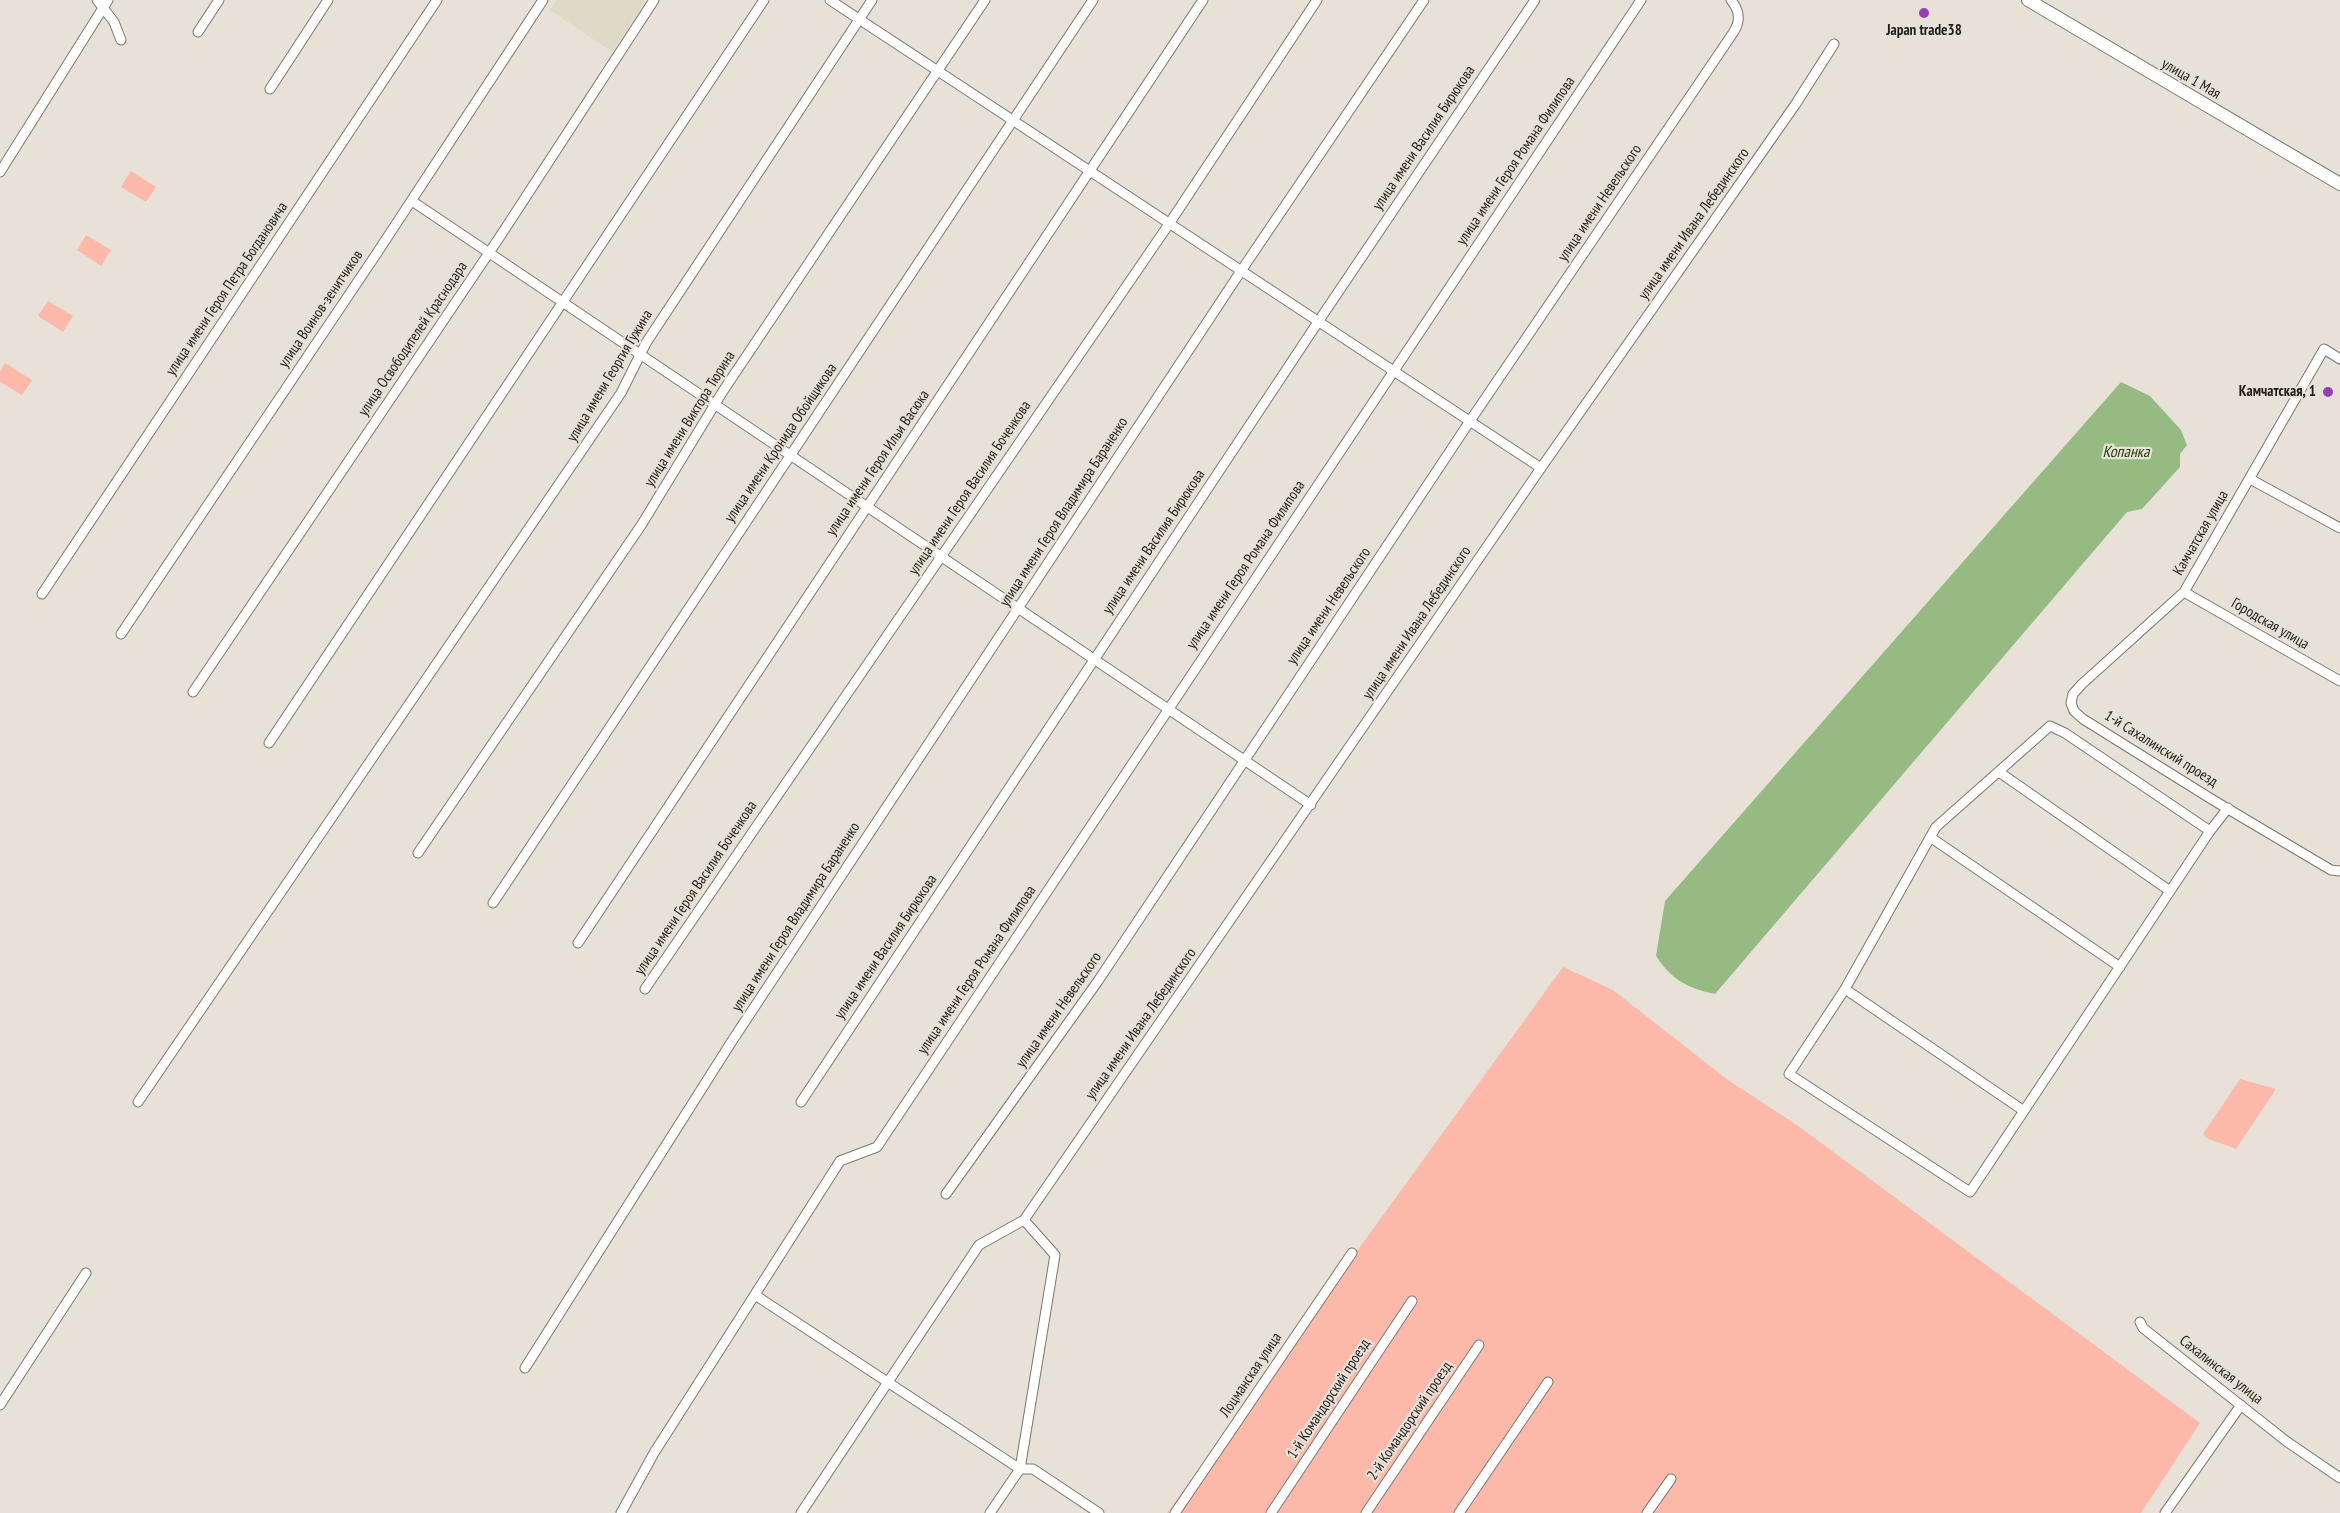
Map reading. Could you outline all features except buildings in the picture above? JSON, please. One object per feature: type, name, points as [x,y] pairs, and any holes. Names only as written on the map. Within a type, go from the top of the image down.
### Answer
[{"type":"street","points":[[198,32],[219,0]]},
{"type":"street","points":[[270,89],[328,0]]},
{"type":"street","name":"улица имени Героя Петра Богдановича","points":[[42,594],[437,0]]},
{"type":"street","name":"улица Воинов-зенитчиков","points":[[121,634],[412,201],[543,0]]},
{"type":"street","name":"улица Освободителей Краснодара","points":[[193,692],[489,253],[654,0]]},
{"type":"street","points":[[269,743],[764,0]]},
{"type":"street","points":[[830,0],[1541,468]]},
{"type":"street","name":"улица имени Георгия Гужина","points":[[138,1102],[621,393],[640,354],[872,0]]},
{"type":"street","name":"улица имени Виктора Тюрина","points":[[418,854],[642,524],[715,405],[986,0]]},
{"type":"street","name":"улица имени Кронида Обойщикова","points":[[493,903],[1093,0]]},
{"type":"street","name":"улица имени Героя Ильи Васюка","points":[[578,943],[1203,0]]},
{"type":"street","name":"улица имени Героя Василия Боченкова","points":[[645,989],[1169,224],[1317,0]]},
{"type":"street","name":"улица имени Героя Владимира Бараненко","points":[[525,1368],[732,1041],[1241,271],[1424,0]]},
{"type":"street","name":"улица имени Василия Бирюкова","points":[[801,1102],[1318,322],[1535,0]]},
{"type":"street","name":"улица имени Героя Романа Филипова","points":[[755,1295],[840,1161],[877,1147],[1641,0]]},
{"type":"street","name":"улица имени Невельского","points":[[946,1194],[1098,981],[1470,421],[1733,33],[1737,26],[1738,12],[1731,0]]},
{"type":"street","name":"улица 1 Мая","points":[[2028,0],[2340,184]]},
{"type":"street","points":[[0,172],[103,2],[121,40]]},
{"type":"street","name":"улица имени Ивана Лебединского","points":[[1024,1220],[1541,468],[1795,105],[1834,44]]},
{"type":"street","points":[[412,201],[1311,805]]},
{"type":"street","name":"Камчатская улица","points":[[2071,703],[2073,694],[2082,684],[2184,592],[2324,349],[2340,358]]},
{"type":"street","points":[[2250,479],[2340,528]]},
{"type":"street","name":"Городская улица","points":[[2184,592],[2340,681]]},
{"type":"street","name":"1-й Сахалинский проезд","points":[[2071,703],[2074,711],[2084,719],[2331,870],[2340,871]]},
{"type":"street","points":[[2210,831],[2065,733],[2050,726],[1936,827],[1845,989],[1789,1074],[1971,1191],[2210,831],[2228,808]]},
{"type":"street","points":[[1999,772],[2170,891]]},
{"type":"street","points":[[1930,837],[2120,967]]},
{"type":"street","points":[[1845,989],[2024,1111]]},
{"type":"street","points":[[801,1513],[979,1245],[1024,1220],[1055,1255],[1020,1469],[990,1513]]},
{"type":"street","name":"Лоцманская улица","points":[[1175,1513],[1352,1253]]},
{"type":"street","points":[[0,1405],[86,1273]]},
{"type":"street","points":[[621,1513],[654,1453],[755,1295],[1020,1469],[1033,1469],[1099,1513]]},
{"type":"street","name":"1-й Командорский проезд","points":[[1271,1513],[1412,1301]]},
{"type":"street","name":"Сахалинская улица","points":[[2140,1322],[2144,1328],[2286,1441],[2340,1478]]},
{"type":"street","name":"2-й Командорский проезд","points":[[1366,1513],[1479,1345]]},
{"type":"street","points":[[1459,1513],[1548,1382]]},
{"type":"street","points":[[2165,1513],[2241,1405]]},
{"type":"street","points":[[1647,1513],[1671,1479]]},
{"type":"shaded area","points":[[557,0],[646,0],[612,52],[550,10]]},
{"type":"shaded area","points":[[131,171],[156,187],[146,202],[121,187]]},
{"type":"shaded area","points":[[86,235],[111,250],[101,266],[77,250]]},
{"type":"shaded area","points":[[48,301],[73,316],[63,332],[38,316]]},
{"type":"shaded area","points":[[5,363],[32,380],[22,395],[0,382],[0,372]]},
{"type":"shaded area","points":[[1563,967],[1613,990],[1728,1080],[1797,1125],[2200,1423],[2141,1513],[1167,1513]]},
{"type":"shaded area","points":[[2240,1079],[2276,1089],[2236,1149],[2206,1138],[2203,1134]]},
{"type":"water","name":"Копанка","points":[[2121,382],[2150,396],[2181,430],[2187,445],[2180,454],[2180,467],[2142,509],[2127,512],[1715,994],[1688,986],[1674,977],[1656,956],[1665,901]]},
{"type":"place","name":"Japan trade38","points":[[1924,13]]},
{"type":"place","name":"Камчатская, 1","points":[[2328,392]]}]
